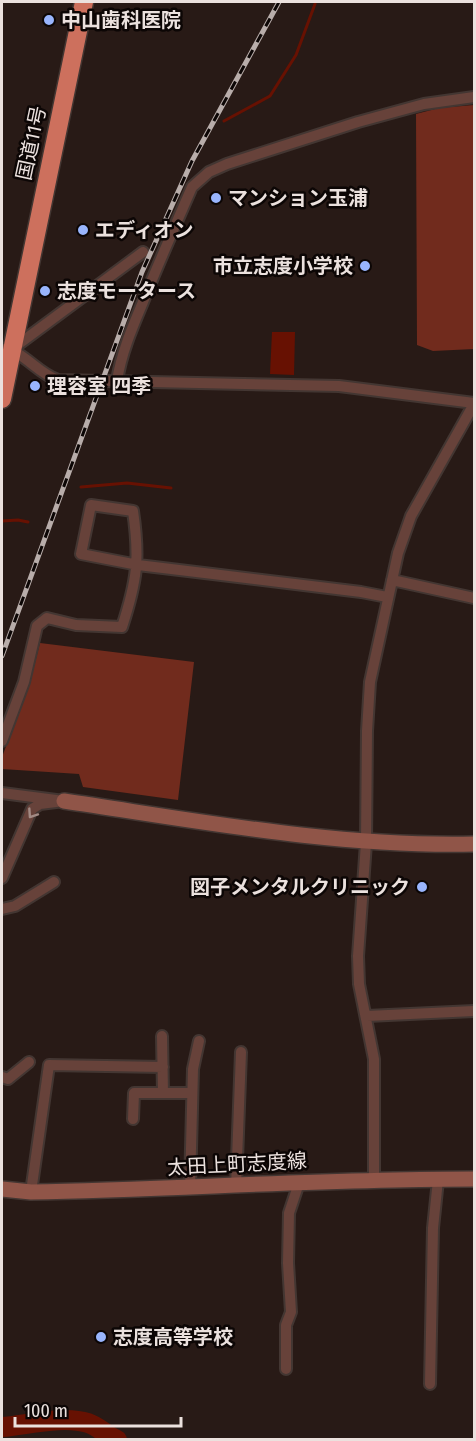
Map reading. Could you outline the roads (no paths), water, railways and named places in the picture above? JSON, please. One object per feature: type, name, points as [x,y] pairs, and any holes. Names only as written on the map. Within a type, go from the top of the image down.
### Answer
[{"type":"highway","name":"国道11号","points":[[2,399],[7,349],[84,2]]},
{"type":"main road","points":[[64,801],[366,843],[474,844]]},
{"type":"main road","name":"太田上町志度線","points":[[2,1189],[31,1192],[474,1179]]},
{"type":"street","points":[[117,381],[119,364],[133,326],[192,187],[198,180],[227,164],[358,122],[424,104],[474,97]]},
{"type":"street","points":[[143,252],[7,349],[29,360],[37,370],[58,380],[339,386],[474,404],[411,516],[387,597],[370,682],[366,843],[358,984],[367,1016],[374,1059],[374,1182]]},
{"type":"street","points":[[2,741],[24,682],[37,626],[47,618],[76,625],[122,627],[135,587],[138,565],[133,511],[91,505],[81,554],[138,565],[328,587],[387,597]]},
{"type":"street","points":[[392,579],[474,598]]},
{"type":"street","points":[[2,793],[64,801]]},
{"type":"street","points":[[2,878],[32,809],[40,804],[64,801]]},
{"type":"street","points":[[2,909],[15,906],[54,882]]},
{"type":"street","points":[[367,1016],[474,1011]]},
{"type":"street","points":[[162,1036],[163,1093]]},
{"type":"street","points":[[190,1188],[193,1069],[199,1041]]},
{"type":"street","points":[[236,1187],[241,1052]]},
{"type":"street","points":[[2,1077],[8,1079],[29,1062]]},
{"type":"street","points":[[31,1192],[49,1065],[163,1067]]},
{"type":"street","points":[[133,1119],[134,1094],[192,1093]]},
{"type":"street","points":[[430,1384],[433,1228],[438,1180]]},
{"type":"street","points":[[286,1369],[286,1325],[291,1312],[288,1263],[289,1213],[299,1183]]},
{"type":"waterway","points":[[224,121],[270,96],[296,55],[315,4]]},
{"type":"waterway","points":[[81,487],[127,483],[171,488]]},
{"type":"waterway","points":[[2,521],[28,522]]},
{"type":"waterway","points":[[2,1427],[56,1420],[78,1421],[88,1423],[117,1440]]},
{"type":"railway","points":[[2,656],[142,272],[192,161],[279,2]]},
{"type":"place","name":"中山歯科医院","points":[[49,20]]},
{"type":"place","name":"マンション玉浦","points":[[216,198]]},
{"type":"place","name":"エディオン","points":[[83,230]]},
{"type":"place","name":"市立志度小学校","points":[[365,266]]},
{"type":"place","name":"志度モータース","points":[[45,291]]},
{"type":"place","name":"理容室 四季","points":[[35,386]]},
{"type":"place","name":"図子メンタルクリニック","points":[[422,887]]},
{"type":"place","name":"志度高等学校","points":[[101,1337]]}]
